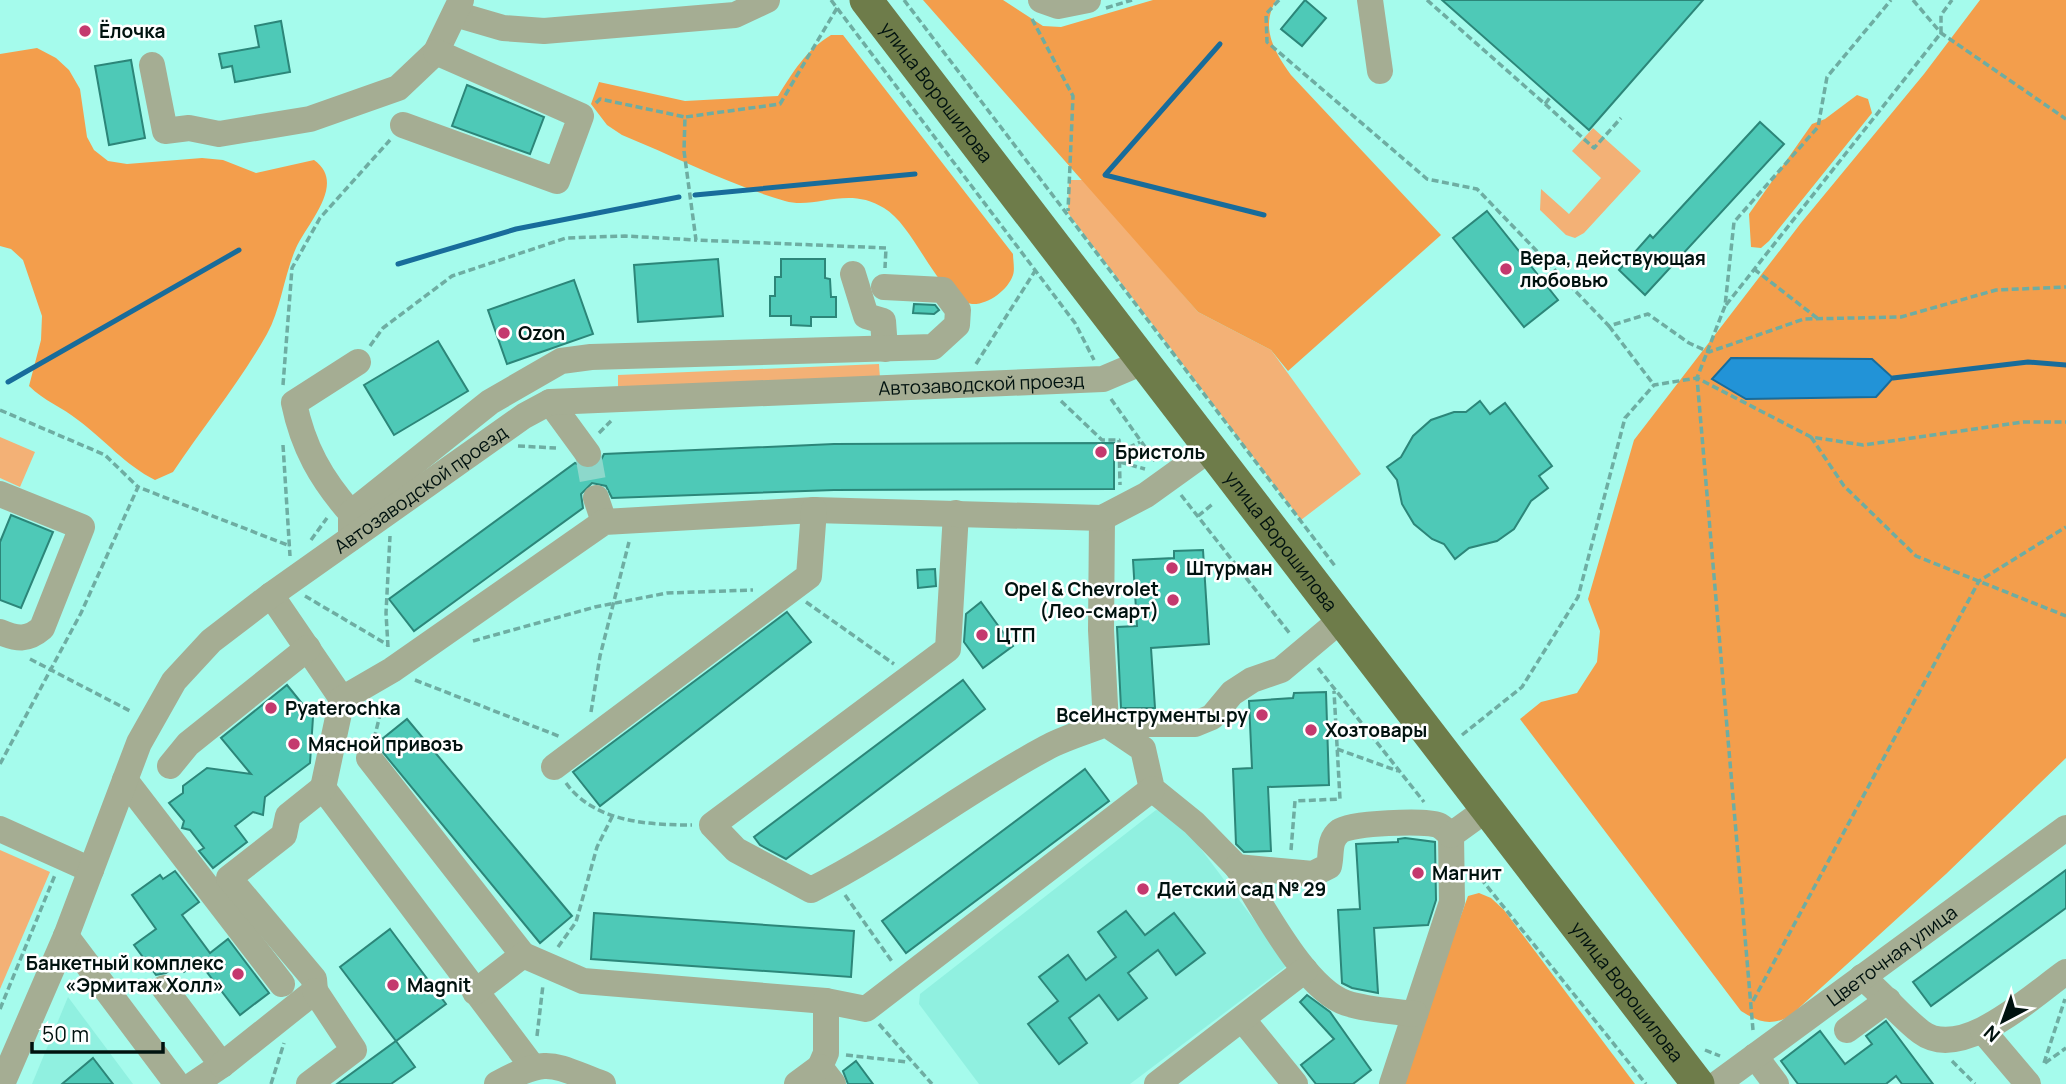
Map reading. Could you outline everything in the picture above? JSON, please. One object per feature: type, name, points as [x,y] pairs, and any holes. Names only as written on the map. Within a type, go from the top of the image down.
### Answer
[{"type":"main road","name":"улица Ворошилова","points":[[851,4],[1143,362],[1343,618],[1698,1084]]},
{"type":"street","points":[[152,65],[165,131],[189,128],[219,134],[310,119],[398,88],[436,52],[458,7],[503,29],[544,31],[735,15],[767,0]]},
{"type":"street","points":[[1035,7],[1087,0]]},
{"type":"street","points":[[1370,0],[1380,71]]},
{"type":"street","points":[[403,125],[558,181],[581,116],[436,52]]},
{"type":"street","points":[[853,274],[866,316],[883,321],[889,348],[892,388]]},
{"type":"street","points":[[358,362],[294,403],[300,435],[324,482],[351,525],[490,402],[561,361],[591,357],[933,347],[957,325],[958,310],[943,289],[884,288]]},
{"type":"street","name":"Автозаводской проезд","points":[[2,1084],[66,936],[139,743],[174,681],[211,641],[288,596],[351,525],[550,402],[892,388],[1104,393],[1143,362]]},
{"type":"street","points":[[550,402],[586,451]]},
{"type":"street","points":[[309,1084],[354,1050],[315,991],[314,979],[229,878],[284,835],[288,816],[323,788],[342,699],[390,658],[430,644],[600,510],[634,520],[814,510],[1111,513],[1210,449]]},
{"type":"street","points":[[0,494],[82,527],[42,628],[31,638],[8,635]]},
{"type":"street","points":[[554,767],[809,576],[814,510]]},
{"type":"street","points":[[956,513],[948,649],[712,825],[736,850],[811,890],[891,847],[1005,771],[1048,747],[1106,724],[1195,724],[1212,717],[1232,693],[1252,680],[1281,670],[1306,653],[1343,618]]},
{"type":"street","points":[[1106,724],[1101,629],[1111,513]]},
{"type":"street","points":[[288,596],[308,648],[342,699]]},
{"type":"street","points":[[170,766],[188,744],[308,648]]},
{"type":"street","points":[[1106,724],[1143,749],[1153,789],[1194,823],[1237,867],[1305,970],[1332,997],[1348,1004],[1415,1014]]},
{"type":"street","points":[[369,758],[534,960],[583,981],[826,1001],[866,1009],[1153,789]]},
{"type":"street","points":[[125,780],[282,984]]},
{"type":"street","points":[[323,788],[532,1066]]},
{"type":"street","points":[[1451,835],[1487,809]]},
{"type":"street","points":[[1237,867],[1313,874],[1329,866],[1330,845],[1340,831],[1354,827],[1426,822],[1439,825],[1451,835],[1452,902],[1392,1084]]},
{"type":"street","name":"Цветочная улица","points":[[1717,1084],[2066,828]]},
{"type":"street","points":[[0,830],[91,870]]},
{"type":"street","points":[[66,936],[177,1084]]},
{"type":"street","points":[[475,992],[534,960]]},
{"type":"street","points":[[1157,1084],[1305,970]]},
{"type":"street","points":[[1862,977],[1923,1034],[1962,1039],[1983,1031],[2066,972]]},
{"type":"street","points":[[164,988],[222,1065]]},
{"type":"street","points":[[194,1084],[315,991]]},
{"type":"street","points":[[1847,1030],[1888,1000]]},
{"type":"street","points":[[797,1084],[826,1068],[826,1001]]},
{"type":"street","points":[[1243,1020],[1295,1084]]},
{"type":"street","points":[[1983,1031],[2036,1074]]},
{"type":"street","points":[[1755,1055],[1776,1084]]},
{"type":"street","points":[[497,1084],[532,1066],[550,1064],[603,1084]]},
{"type":"path","points":[[831,0],[851,4],[1035,271],[1084,336],[1104,393],[1140,442],[1426,803]]},
{"type":"path","points":[[1427,0],[1594,148],[1621,118]]},
{"type":"path","points":[[1755,1055],[1697,378],[1725,306],[1734,222],[1818,127],[1827,77],[1891,0]]},
{"type":"path","points":[[1913,0],[1941,33],[2066,118]]},
{"type":"path","points":[[1725,306],[1941,33],[1941,15],[1952,0]]},
{"type":"path","points":[[1277,1],[1266,14],[1267,42],[1427,179],[1477,189],[1609,326],[1654,385]]},
{"type":"path","points":[[581,116],[600,99],[685,117],[780,104],[851,4]]},
{"type":"path","points":[[1035,7],[1073,96],[1068,213]]},
{"type":"path","points":[[1545,104],[1551,96]]},
{"type":"path","points":[[685,117],[684,151],[696,240]]},
{"type":"path","points":[[283,386],[292,268],[320,218],[403,125]]},
{"type":"path","points":[[358,362],[383,328],[452,276],[566,238],[625,236],[886,248],[884,288]]},
{"type":"path","points":[[1754,269],[1819,319]]},
{"type":"path","points":[[972,371],[1035,271]]},
{"type":"path","points":[[1609,326],[1648,314],[1689,343],[1709,352],[1804,319],[1901,317],[1996,290],[2066,287]]},
{"type":"path","points":[[1461,735],[1522,687],[1578,597],[1625,418],[1654,385],[1697,378],[1811,437],[1863,445],[2023,422],[2066,422]]},
{"type":"path","points":[[1073,401],[1061,401],[1102,440],[1119,440],[1120,462],[1111,513]]},
{"type":"path","points":[[0,410],[105,455],[138,487],[290,546]]},
{"type":"path","points":[[524,438],[512,446],[586,451],[620,411]]},
{"type":"path","points":[[283,435],[290,546],[288,596]]},
{"type":"path","points":[[1811,437],[1844,486],[1916,556],[2066,616]]},
{"type":"path","points":[[1119,452],[1140,442]]},
{"type":"path","points":[[1120,462],[1167,477]]},
{"type":"path","points":[[0,764],[81,613],[138,487]]},
{"type":"path","points":[[1198,516],[1214,503]]},
{"type":"path","points":[[288,596],[390,658],[566,740],[586,742],[600,656],[634,520]]},
{"type":"path","points":[[1752,1003],[1979,581],[2066,527]]},
{"type":"path","points":[[379,544],[401,528]]},
{"type":"path","points":[[369,758],[390,658],[390,536]]},
{"type":"path","points":[[288,596],[316,589]]},
{"type":"path","points":[[390,658],[430,644],[461,644],[614,603],[667,593],[788,590],[912,676]]},
{"type":"path","points":[[8,635],[11,647],[137,714]]},
{"type":"path","points":[[1290,872],[1295,801],[1340,799],[1334,689]]},
{"type":"path","points":[[1337,749],[1400,772]]},
{"type":"path","points":[[554,767],[573,793],[612,817],[668,825],[712,825]]},
{"type":"path","points":[[532,1066],[543,1000],[534,960],[576,922],[597,847],[612,817]]},
{"type":"path","points":[[1472,868],[1646,1084]]},
{"type":"path","points":[[834,879],[904,979]]},
{"type":"path","points":[[2036,1074],[2066,996]]},
{"type":"path","points":[[866,1009],[932,1084]]},
{"type":"path","points":[[826,1068],[910,1062]]},
{"type":"shaded area","points":[[923,0],[1003,0],[1043,26],[1061,27],[1153,0],[1276,0],[1271,10],[1269,30],[1279,57],[1291,75],[1441,235],[1288,371],[1271,350],[1198,312]]},
{"type":"shaded area","points":[[1980,0],[2066,0],[2066,758],[1946,874],[1789,1017],[1764,1021],[1741,1011],[1520,719],[1541,702],[1577,693],[1597,662],[1600,631],[1588,599],[1634,440],[1801,223],[1924,74]]},
{"type":"shaded area","points":[[831,35],[843,35],[1013,254],[1013,275],[1002,291],[991,299],[978,304],[960,300],[948,290],[896,217],[870,201],[845,198],[797,203],[764,194],[622,135],[607,125],[591,104],[599,82],[685,101],[778,96],[807,55]]},
{"type":"shaded area","points":[[37,48],[56,58],[69,70],[80,89],[87,137],[94,150],[108,161],[127,164],[202,158],[223,160],[256,173],[314,160],[323,169],[327,180],[322,203],[292,258],[276,314],[267,334],[234,387],[173,472],[155,480],[134,467],[78,420],[29,386],[41,340],[42,316],[23,260],[11,249],[0,246],[0,54]]},
{"type":"shaded area","points":[[1857,95],[1868,99],[1872,113],[1769,241],[1761,248],[1751,247],[1749,214],[1812,124],[1825,119]]},
{"type":"shaded area","points":[[1593,128],[1641,171],[1584,233],[1575,238],[1566,235],[1540,210],[1541,189],[1569,214],[1601,178],[1572,151]]},
{"type":"shaded area","points":[[1069,180],[1084,180],[1198,312],[1271,350],[1361,474],[1301,520],[1068,213]]},
{"type":"shaded area","points":[[879,364],[880,379],[618,389],[618,375]]},
{"type":"shaded area","points":[[0,437],[35,452],[20,487],[0,478]]},
{"type":"shaded area","name":"Детский сад № 29","points":[[1156,810],[1174,813],[1288,965],[1130,1084],[979,1084],[919,1004],[920,994]]},
{"type":"shaded area","points":[[0,850],[50,872],[0,989]]},
{"type":"shaded area","points":[[1479,893],[1491,898],[1504,910],[1635,1084],[1400,1084],[1468,896]]},
{"type":"shaded area","points":[[68,997],[133,1084],[32,1084]]},
{"type":"water","points":[[1731,358],[1872,359],[1893,378],[1876,397],[1746,399],[1712,379]]},
{"type":"building","points":[[1305,0],[1326,18],[1302,46],[1281,29]]},
{"type":"building","points":[[1442,0],[1703,0],[1589,130]]},
{"type":"building","points":[[281,21],[290,72],[235,82],[232,66],[222,68],[219,54],[259,47],[255,26]]},
{"type":"building","points":[[131,60],[145,138],[109,145],[95,66]]},
{"type":"building","points":[[467,85],[544,117],[530,154],[452,126]]},
{"type":"building","points":[[1760,122],[1784,144],[1645,295],[1619,270],[1650,235],[1653,238]]},
{"type":"building","name":"Вера, действующая любовью","points":[[1487,211],[1558,300],[1524,327],[1453,238]]},
{"type":"building","points":[[718,259],[723,316],[638,322],[634,265]]},
{"type":"building","points":[[781,259],[825,259],[825,278],[830,279],[831,297],[836,297],[836,317],[811,317],[811,326],[791,325],[791,316],[770,316],[770,296],[775,296],[775,277],[781,277]]},
{"type":"building","points":[[574,280],[593,334],[507,364],[488,310]]},
{"type":"building","points":[[914,304],[935,305],[939,310],[934,314],[913,313]]},
{"type":"building","points":[[438,341],[468,391],[394,435],[364,385]]},
{"type":"building","points":[[1480,401],[1490,414],[1505,403],[1552,466],[1539,476],[1548,488],[1531,501],[1514,529],[1497,541],[1469,548],[1455,559],[1444,544],[1432,539],[1414,524],[1402,504],[1397,480],[1387,467],[1401,457],[1413,436],[1431,420],[1454,412],[1466,412]]},
{"type":"building","points":[[1114,443],[1114,489],[834,490],[612,498],[606,486],[592,483],[581,494],[583,508],[414,631],[389,599],[575,463],[590,469],[598,466],[604,454],[834,444]]},
{"type":"building","points":[[11,515],[53,532],[21,608],[0,600],[0,542]]},
{"type":"building","points":[[1203,550],[1209,644],[1151,648],[1155,708],[1121,708],[1117,627],[1137,626],[1133,560],[1174,558],[1174,551]]},
{"type":"building","points":[[935,569],[936,586],[918,588],[917,570]]},
{"type":"building","name":"ЦТП","points":[[981,602],[1013,646],[983,668],[964,642],[966,614]]},
{"type":"building","points":[[787,612],[811,642],[600,806],[573,772]]},
{"type":"building","points":[[963,680],[985,709],[786,859],[760,845],[754,837]]},
{"type":"building","points":[[287,685],[313,717],[310,763],[265,797],[263,815],[253,812],[235,826],[247,842],[213,868],[199,851],[204,848],[190,830],[182,828],[184,821],[169,803],[183,793],[183,786],[207,768],[251,774],[221,738]]},
{"type":"building","points":[[1326,692],[1329,785],[1268,787],[1271,851],[1244,852],[1236,844],[1233,769],[1252,768],[1249,701],[1293,698],[1294,693]]},
{"type":"building","points":[[407,719],[572,916],[540,943],[376,744]]},
{"type":"building","points":[[1085,769],[1109,801],[906,953],[882,921]]},
{"type":"building","points":[[1398,839],[1435,842],[1436,900],[1428,925],[1374,928],[1378,993],[1352,988],[1342,983],[1338,910],[1360,909],[1356,844],[1398,842]]},
{"type":"building","points":[[2066,870],[2066,908],[1931,1006],[1913,982]]},
{"type":"building","points":[[175,871],[199,902],[182,915],[210,953],[228,939],[269,993],[240,1015],[199,962],[184,972],[178,964],[166,973],[156,975],[134,945],[156,929],[132,895],[160,875],[163,879]]},
{"type":"building","points":[[1126,911],[1145,935],[1174,913],[1205,953],[1176,975],[1158,950],[1128,973],[1147,998],[1118,1020],[1099,995],[1069,1018],[1087,1043],[1059,1064],[1028,1024],[1058,1001],[1039,977],[1068,955],[1086,980],[1116,957],[1098,932]]},
{"type":"building","points":[[594,913],[854,931],[851,977],[591,959]]},
{"type":"building","name":"Magnit","points":[[390,929],[446,1004],[396,1041],[340,967]]},
{"type":"building","points":[[1307,995],[1330,1012],[1371,1070],[1353,1084],[1316,1084],[1301,1065],[1334,1039],[1300,1002]]},
{"type":"building","points":[[1886,1021],[1933,1084],[1902,1084],[1896,1076],[1886,1084],[1798,1084],[1781,1061],[1820,1031],[1845,1064],[1872,1044],[1866,1036]]},
{"type":"building","points":[[396,1041],[415,1067],[391,1084],[337,1084]]},
{"type":"building","points":[[93,1058],[113,1084],[62,1084]]},
{"type":"building","points":[[856,1061],[873,1084],[848,1084],[843,1071]]},
{"type":"waterway","points":[[1220,44],[1105,175],[1264,215]]},
{"type":"waterway","points":[[695,195],[915,174]]},
{"type":"waterway","points":[[398,264],[516,229],[679,197]]},
{"type":"waterway","points":[[8,382],[239,250]]},
{"type":"waterway","points":[[1893,378],[2028,362],[2066,365]]},
{"type":"tunnel","points":[[588,454],[596,498]]},
{"type":"place","name":"Ёлочка","points":[[85,31]]},
{"type":"place","name":"Вера, действующая любовью","points":[[1506,269]]},
{"type":"place","name":"Ozon","points":[[504,333]]},
{"type":"place","name":"Бристоль","points":[[1101,452]]},
{"type":"place","name":"Штурман","points":[[1172,568]]},
{"type":"place","name":"Opel & Chevrolet (Лео-смарт)","points":[[1173,600]]},
{"type":"place","name":"ЦТП","points":[[982,635]]},
{"type":"place","name":"Pyaterochka","points":[[271,708]]},
{"type":"place","name":"ВсеИнструменты.ру","points":[[1262,715]]},
{"type":"place","name":"Хозтовары","points":[[1311,730]]},
{"type":"place","name":"Мясной привозъ","points":[[294,744]]},
{"type":"place","name":"Магнит","points":[[1418,873]]},
{"type":"place","name":"Детский сад № 29","points":[[1143,889]]},
{"type":"place","name":"Банкетный комплекс «Эрмитаж Холл»","points":[[238,974]]},
{"type":"place","name":"Magnit","points":[[393,985]]}]
